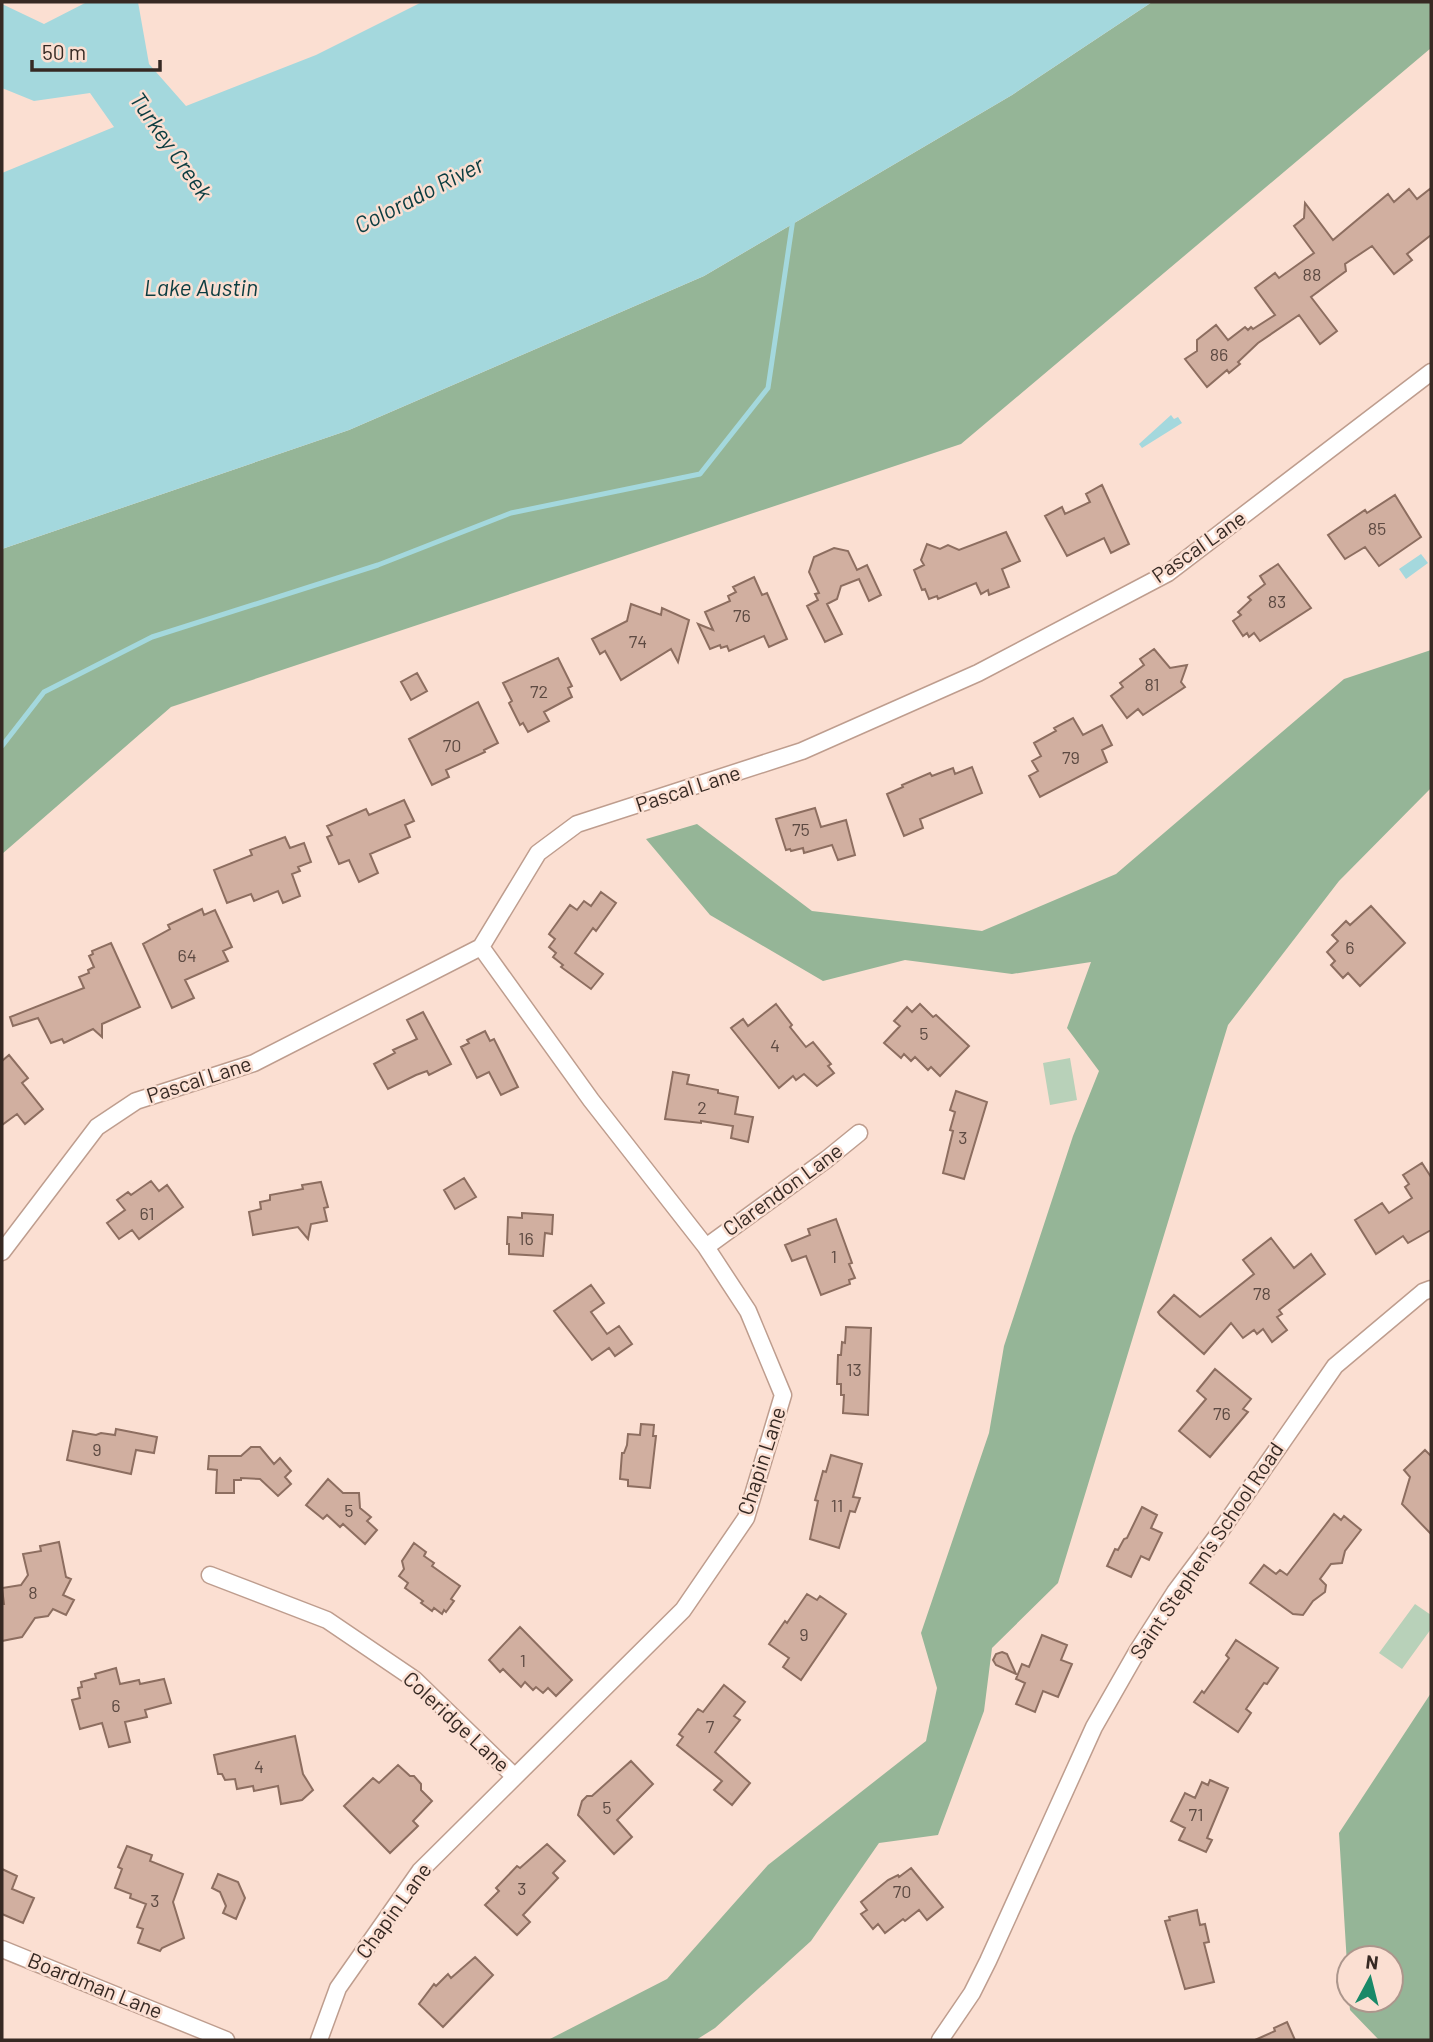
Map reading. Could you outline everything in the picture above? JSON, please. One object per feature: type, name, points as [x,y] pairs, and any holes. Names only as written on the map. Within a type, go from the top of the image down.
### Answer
[{"type":"street","name":"Pascal Lane","points":[[2,1252],[97,1127],[136,1101],[254,1063],[481,947],[538,853],[578,824],[802,751],[978,673],[1168,573],[1431,372]]},
{"type":"street","name":"Chapin Lane","points":[[319,2040],[338,1988],[420,1871],[683,1610],[746,1518],[783,1395],[748,1311],[706,1247],[591,1100],[481,947]]},
{"type":"street","name":"Clarendon Lane","points":[[706,1247],[859,1133]]},
{"type":"street","name":"Saint Stephen's School Road","points":[[940,2040],[988,1961],[1094,1727],[1175,1592],[1335,1366],[1423,1292],[1431,1289]]},
{"type":"street","name":"Coleridge Lane","points":[[210,1576],[327,1620],[414,1679],[514,1776]]},
{"type":"street","name":"Boardman Lane","points":[[2,1949],[226,2040]]},
{"type":"green space","points":[[1152,2],[1431,2],[1431,48],[961,444],[171,707],[2,854],[2,549],[349,430],[704,276],[1012,95]]},
{"type":"green space","points":[[1431,650],[1431,788],[1339,881],[1228,1025],[1058,1583],[992,1648],[984,1711],[938,1835],[879,1843],[811,1941],[715,2028],[696,2040],[548,2040],[667,1979],[768,1865],[926,1741],[937,1688],[921,1633],[989,1433],[1004,1346],[1073,1136],[1099,1071],[1067,1028],[1091,962],[1012,974],[905,960],[823,981],[710,915],[646,839],[697,824],[812,911],[982,931],[1116,874],[1344,679]]},
{"type":"green space","points":[[1070,1058],[1077,1100],[1050,1105],[1043,1063]]},
{"type":"green space","points":[[1415,1604],[1431,1615],[1431,1629],[1402,1669],[1379,1653]]},
{"type":"green space","points":[[1431,1693],[1431,2040],[1379,2040],[1354,2014],[1405,2014],[1405,1944],[1346,1944],[1339,1833]]},
{"type":"water","name":"Lake Austin","points":[[87,2],[138,2],[149,64],[186,106],[316,55],[422,2],[1152,2],[1012,95],[704,276],[349,430],[2,549],[2,173],[114,127],[90,93],[34,101],[2,88],[2,4],[44,24]]},
{"type":"water","points":[[1171,415],[1174,419],[1178,417],[1182,423],[1142,448],[1139,444]]},
{"type":"water","points":[[1421,554],[1428,563],[1406,579],[1399,569]]},
{"type":"building","points":[[1431,188],[1431,235],[1407,254],[1412,260],[1394,274],[1372,246],[1345,264],[1346,271],[1311,297],[1337,331],[1320,344],[1299,315],[1258,343],[1238,362],[1240,364],[1229,373],[1227,370],[1207,387],[1185,359],[1197,351],[1197,340],[1216,325],[1228,340],[1245,327],[1248,330],[1251,327],[1253,329],[1275,315],[1255,288],[1275,273],[1279,278],[1314,253],[1294,226],[1304,218],[1305,203],[1333,240],[1388,194],[1394,202],[1409,189],[1417,199]]},
{"type":"building","points":[[1102,485],[1129,544],[1111,553],[1104,538],[1067,556],[1045,516],[1062,507],[1065,514],[1090,502],[1086,494]]},
{"type":"building","points":[[1395,495],[1421,537],[1379,566],[1365,547],[1345,559],[1328,535],[1365,510],[1367,513]]},
{"type":"building","points":[[1006,532],[1020,561],[1002,569],[1009,587],[989,595],[988,590],[981,594],[976,583],[938,599],[937,596],[929,599],[925,589],[922,590],[914,570],[924,565],[921,560],[927,544],[940,549],[948,545],[959,550]]},
{"type":"building","points":[[834,548],[848,551],[857,570],[867,565],[881,595],[869,601],[859,579],[841,586],[837,599],[827,604],[842,634],[825,642],[807,606],[818,600],[815,594],[819,593],[809,572],[814,557]]},
{"type":"building","points":[[1278,564],[1311,608],[1260,641],[1254,633],[1249,637],[1247,633],[1243,636],[1233,621],[1241,615],[1238,612],[1251,600],[1248,597],[1265,584],[1260,576]]},
{"type":"building","points":[[754,577],[762,595],[767,593],[787,639],[769,647],[764,636],[729,651],[727,646],[721,648],[720,645],[710,649],[698,624],[713,630],[705,612],[730,601],[728,596],[736,592],[733,587]]},
{"type":"building","points":[[631,604],[661,615],[662,608],[689,620],[678,662],[671,649],[621,680],[605,651],[600,654],[592,639],[627,621]]},
{"type":"building","points":[[1154,649],[1170,668],[1187,665],[1181,682],[1185,687],[1143,715],[1138,709],[1127,718],[1111,696],[1123,687],[1120,683],[1144,665],[1140,659]]},
{"type":"building","points":[[558,658],[572,686],[568,688],[572,697],[544,712],[549,721],[528,732],[523,723],[520,725],[503,683]]},
{"type":"building","points":[[417,673],[427,691],[411,700],[401,682]]},
{"type":"building","points":[[478,702],[498,743],[446,770],[449,777],[432,785],[409,739]]},
{"type":"building","points":[[1073,718],[1083,735],[1102,725],[1112,745],[1102,750],[1107,762],[1040,797],[1029,776],[1038,771],[1032,761],[1041,756],[1034,743]]},
{"type":"building","points":[[972,767],[982,793],[920,819],[923,828],[904,836],[887,794],[930,773],[932,776],[953,768],[955,774]]},
{"type":"building","points":[[404,800],[414,821],[405,825],[410,837],[370,854],[378,873],[359,882],[349,860],[339,864],[327,837],[332,835],[327,826],[366,809],[369,815]]},
{"type":"building","points":[[815,808],[821,827],[846,820],[855,855],[838,860],[832,845],[804,853],[803,848],[786,850],[776,819]]},
{"type":"building","points":[[285,837],[290,848],[304,843],[311,862],[298,867],[300,871],[292,874],[300,896],[283,903],[278,891],[254,901],[251,894],[227,903],[214,870],[252,855],[250,850]]},
{"type":"building","points":[[601,892],[616,903],[596,931],[593,928],[575,953],[603,974],[591,989],[561,967],[563,965],[553,957],[556,953],[549,947],[555,939],[549,934],[570,905],[577,910],[584,901],[591,906]]},
{"type":"building","points":[[1371,906],[1405,943],[1360,986],[1348,973],[1343,978],[1331,965],[1335,961],[1327,952],[1338,941],[1332,935],[1346,921],[1350,925]]},
{"type":"building","points":[[202,909],[204,915],[215,910],[232,947],[223,951],[228,961],[185,980],[194,998],[172,1008],[143,944],[170,929],[168,925]]},
{"type":"building","points":[[111,943],[140,1007],[102,1024],[102,1037],[93,1029],[64,1043],[62,1039],[51,1043],[38,1018],[13,1026],[10,1017],[84,988],[79,977],[89,973],[88,970],[94,967],[89,956],[93,954],[92,951]]},
{"type":"building","points":[[776,1004],[806,1047],[813,1042],[831,1064],[828,1066],[834,1073],[817,1086],[804,1074],[796,1080],[793,1076],[779,1088],[731,1028],[743,1019],[748,1026]]},
{"type":"building","points":[[920,1004],[969,1046],[940,1076],[931,1067],[928,1070],[915,1057],[911,1061],[904,1054],[901,1058],[884,1043],[900,1026],[894,1021],[907,1007],[912,1012]]},
{"type":"building","points":[[423,1012],[451,1064],[429,1075],[427,1071],[416,1075],[388,1089],[374,1064],[395,1053],[393,1050],[417,1039],[407,1020]]},
{"type":"building","points":[[485,1031],[490,1041],[494,1039],[518,1087],[501,1095],[489,1072],[477,1078],[461,1047],[469,1043],[467,1040]]},
{"type":"building","points":[[9,1055],[28,1078],[22,1083],[43,1109],[25,1124],[17,1114],[2,1125],[2,1061]]},
{"type":"building","points":[[673,1072],[689,1075],[687,1084],[738,1097],[735,1114],[753,1117],[748,1142],[731,1138],[733,1126],[665,1119]]},
{"type":"building","points":[[956,1091],[987,1102],[964,1179],[943,1173],[953,1131],[950,1130],[955,1112],[950,1110]]},
{"type":"building","points":[[1422,1163],[1431,1177],[1431,1230],[1408,1243],[1403,1236],[1376,1254],[1355,1220],[1382,1203],[1389,1213],[1412,1198],[1405,1187],[1409,1184],[1403,1175]]},
{"type":"building","points":[[464,1178],[476,1197],[455,1209],[444,1190]]},
{"type":"building","points":[[151,1181],[159,1191],[167,1185],[183,1207],[139,1239],[132,1230],[119,1239],[107,1223],[125,1210],[117,1200],[128,1192],[131,1195]]},
{"type":"building","points":[[321,1182],[328,1207],[324,1208],[327,1221],[311,1224],[308,1239],[298,1227],[253,1235],[249,1212],[261,1209],[260,1202],[270,1200],[270,1195],[303,1189],[302,1185]]},
{"type":"building","points":[[522,1213],[553,1215],[552,1234],[545,1233],[543,1256],[509,1254],[508,1217],[522,1218]]},
{"type":"building","points":[[836,1219],[855,1278],[849,1280],[850,1284],[821,1295],[806,1256],[792,1261],[785,1245],[810,1235],[808,1229]]},
{"type":"building","points":[[1271,1238],[1294,1268],[1311,1254],[1325,1274],[1279,1310],[1282,1314],[1277,1317],[1287,1330],[1272,1342],[1263,1329],[1257,1334],[1254,1330],[1243,1338],[1231,1323],[1204,1354],[1160,1315],[1158,1312],[1174,1295],[1200,1317],[1254,1274],[1243,1260]]},
{"type":"building","points":[[591,1285],[604,1303],[591,1312],[607,1334],[619,1326],[632,1344],[615,1356],[609,1348],[592,1360],[554,1311]]},
{"type":"building","points":[[846,1327],[871,1328],[868,1415],[843,1413],[844,1395],[841,1395],[841,1384],[837,1384],[838,1355],[841,1355],[842,1342],[845,1343]]},
{"type":"building","points":[[1215,1369],[1251,1399],[1243,1409],[1248,1412],[1210,1457],[1179,1431],[1206,1399],[1197,1391]]},
{"type":"building","points":[[641,1424],[654,1425],[653,1436],[656,1436],[650,1488],[628,1486],[628,1480],[620,1479],[622,1453],[627,1445],[628,1434],[640,1435]]},
{"type":"building","points":[[116,1429],[157,1437],[154,1453],[136,1450],[131,1474],[67,1460],[73,1431],[115,1435]]},
{"type":"building","points":[[251,1447],[260,1447],[274,1464],[280,1458],[291,1471],[285,1477],[291,1484],[278,1496],[260,1479],[241,1478],[234,1480],[234,1493],[216,1493],[217,1470],[208,1469],[209,1456],[241,1456]]},
{"type":"building","points":[[1425,1450],[1431,1456],[1431,1534],[1402,1504],[1410,1477],[1404,1470]]},
{"type":"building","points":[[831,1455],[862,1464],[853,1497],[860,1498],[855,1512],[850,1511],[839,1548],[810,1539],[818,1501],[815,1500],[823,1471],[826,1472]]},
{"type":"building","points":[[328,1479],[343,1493],[359,1493],[360,1508],[371,1517],[367,1521],[377,1530],[365,1544],[343,1524],[340,1527],[327,1515],[323,1519],[306,1505]]},
{"type":"building","points":[[1142,1507],[1157,1515],[1151,1528],[1162,1533],[1149,1560],[1141,1556],[1131,1577],[1107,1566],[1115,1549],[1118,1550],[1127,1538]]},
{"type":"building","points":[[1334,1514],[1341,1520],[1344,1516],[1361,1530],[1345,1551],[1342,1563],[1331,1564],[1320,1579],[1326,1585],[1325,1592],[1313,1601],[1303,1615],[1293,1614],[1250,1583],[1264,1565],[1276,1574],[1280,1570],[1287,1575]]},
{"type":"building","points":[[59,1542],[66,1577],[71,1579],[63,1595],[74,1600],[66,1615],[53,1609],[48,1616],[35,1618],[22,1637],[2,1641],[2,1588],[21,1585],[28,1575],[23,1554],[41,1551],[40,1546]]},
{"type":"building","points":[[414,1543],[426,1552],[424,1556],[434,1563],[432,1566],[460,1586],[451,1599],[454,1601],[442,1614],[421,1603],[423,1601],[405,1588],[408,1583],[399,1576],[404,1569],[402,1561]]},
{"type":"building","points":[[807,1594],[817,1600],[820,1596],[846,1614],[801,1680],[783,1667],[789,1658],[769,1644]]},
{"type":"building","points":[[520,1627],[572,1680],[556,1696],[548,1688],[543,1693],[536,1687],[533,1690],[525,1682],[521,1687],[503,1669],[500,1672],[489,1660]]},
{"type":"building","points":[[1042,1635],[1067,1645],[1061,1660],[1072,1664],[1058,1697],[1043,1691],[1035,1712],[1016,1704],[1025,1683],[1016,1679],[1022,1664],[1029,1667]]},
{"type":"building","points":[[1236,1640],[1278,1668],[1246,1709],[1251,1713],[1238,1732],[1194,1702],[1202,1691],[1204,1693],[1229,1658],[1226,1655]]},
{"type":"building","points":[[996,1654],[1007,1654],[1016,1674],[996,1665],[993,1660]]},
{"type":"building","points":[[116,1668],[120,1684],[139,1680],[140,1684],[164,1679],[171,1703],[145,1710],[147,1717],[125,1722],[130,1742],[109,1747],[102,1723],[80,1729],[72,1700],[80,1698],[78,1688],[82,1687],[81,1682],[96,1678],[95,1674]]},
{"type":"building","points":[[724,1685],[745,1702],[734,1716],[740,1720],[715,1752],[750,1783],[732,1805],[714,1790],[722,1781],[677,1745],[683,1737],[679,1734],[698,1709],[703,1712]]},
{"type":"building","points":[[295,1736],[303,1774],[313,1790],[302,1800],[281,1804],[278,1786],[254,1791],[253,1786],[237,1789],[235,1779],[225,1780],[222,1774],[218,1774],[214,1755]]},
{"type":"building","points":[[631,1761],[653,1784],[617,1820],[632,1837],[614,1854],[578,1815],[582,1801],[587,1796],[592,1796]]},
{"type":"building","points":[[398,1765],[410,1776],[414,1776],[421,1784],[421,1790],[432,1801],[413,1821],[418,1826],[390,1853],[344,1806],[373,1778],[379,1783]]},
{"type":"building","points":[[1210,1780],[1228,1788],[1207,1838],[1212,1840],[1206,1852],[1179,1840],[1185,1828],[1171,1821],[1185,1793],[1195,1798],[1202,1782],[1208,1785]]},
{"type":"building","points":[[547,1844],[565,1861],[553,1873],[558,1878],[523,1915],[530,1922],[517,1935],[485,1905],[499,1891],[496,1888],[517,1866],[520,1868]]},
{"type":"building","points":[[127,1846],[152,1855],[150,1861],[183,1874],[173,1902],[184,1938],[160,1951],[138,1943],[143,1929],[137,1927],[146,1904],[115,1888],[122,1869],[118,1867]]},
{"type":"building","points":[[911,1868],[943,1907],[927,1920],[919,1910],[885,1933],[878,1924],[873,1929],[861,1914],[867,1910],[861,1902],[888,1880],[898,1875],[899,1877]]},
{"type":"building","points":[[2,1869],[17,1876],[12,1889],[34,1898],[23,1923],[2,1914]]},
{"type":"building","points":[[218,1874],[238,1882],[245,1898],[236,1919],[223,1913],[226,1906],[220,1892],[212,1888]]},
{"type":"building","points":[[1197,1910],[1200,1925],[1205,1924],[1209,1942],[1204,1943],[1214,1982],[1185,1989],[1165,1921],[1170,1920],[1169,1917]]},
{"type":"building","points":[[475,1957],[493,1975],[443,2027],[419,2004],[434,1984],[436,1986],[448,1974],[451,1978]]},
{"type":"building","points":[[1287,2022],[1295,2040],[1255,2040],[1275,2031],[1274,2028]]},
{"type":"waterway","points":[[2,746],[44,692],[152,637],[378,565],[511,513],[700,474],[768,388],[793,219]]},
{"type":"water label","name":"Turkey Creek","points":[[171,146]]},
{"type":"water label","name":"Colorado River","points":[[419,195]]}]
